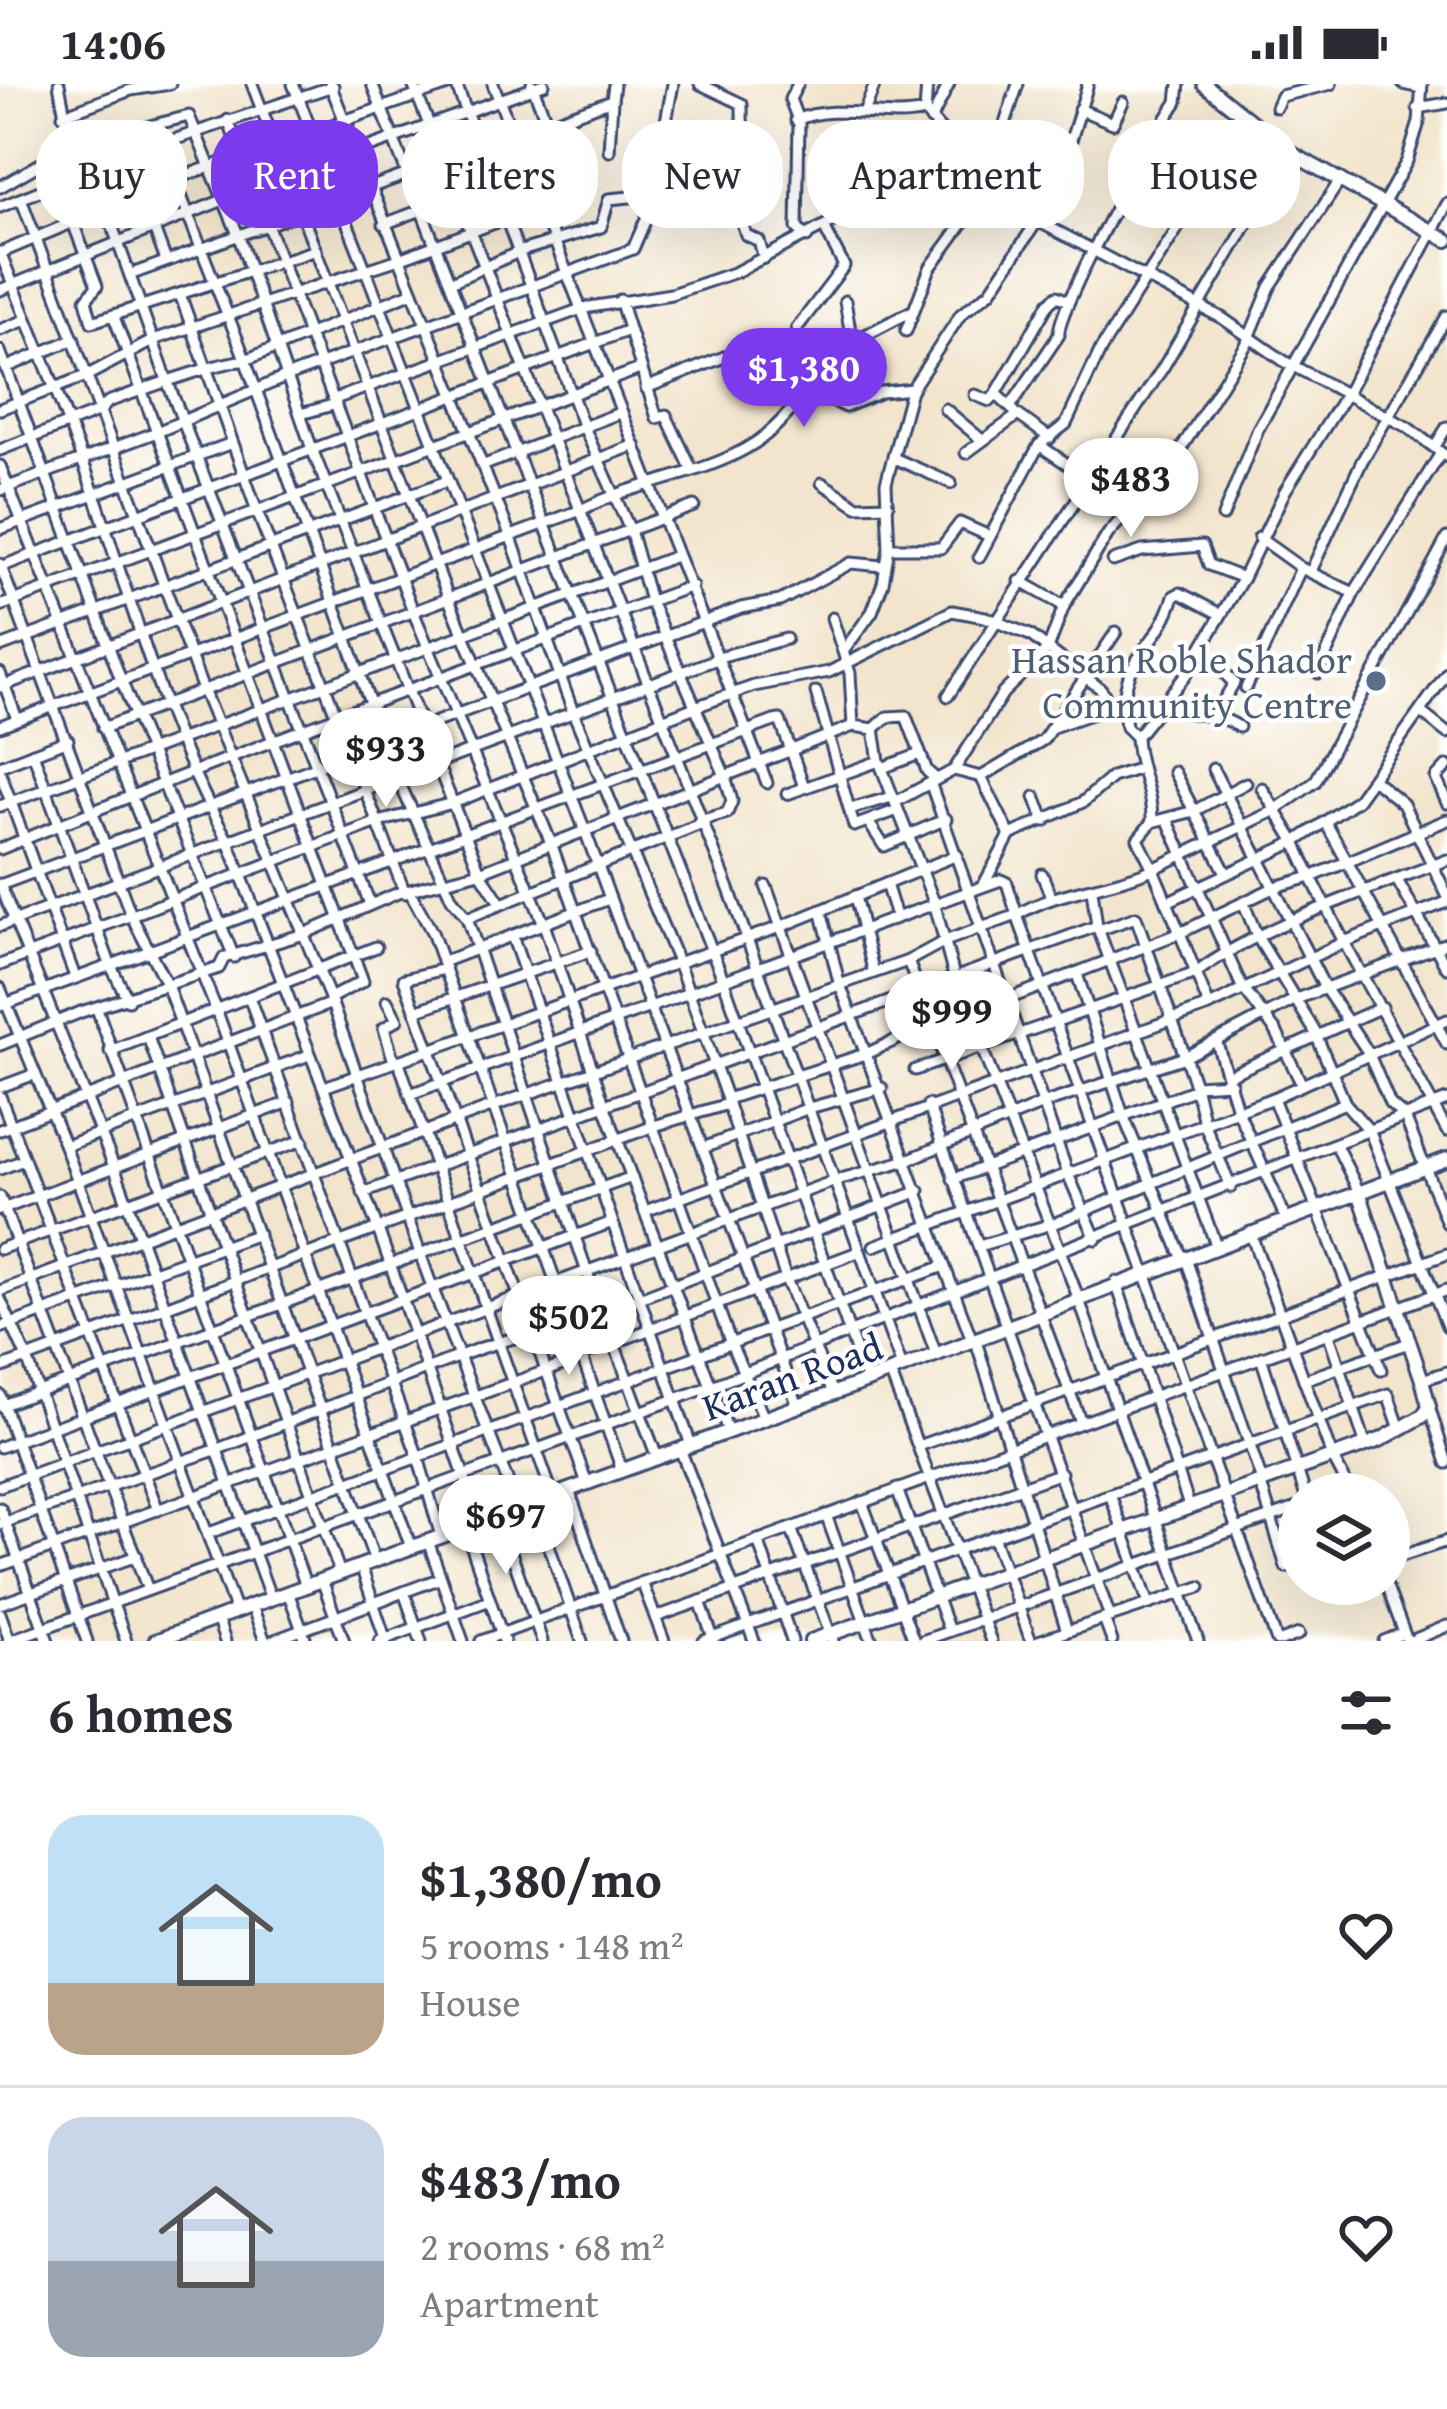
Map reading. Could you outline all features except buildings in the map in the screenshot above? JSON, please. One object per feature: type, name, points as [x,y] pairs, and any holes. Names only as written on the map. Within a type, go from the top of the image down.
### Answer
[{"type":"street","points":[[59,84],[64,120]]},
{"type":"street","points":[[63,115],[131,91],[170,84]]},
{"type":"street","points":[[252,84],[268,120]]},
{"type":"street","points":[[293,84],[308,120]]},
{"type":"street","points":[[372,84],[402,154]]},
{"type":"street","points":[[348,120],[415,89],[453,84],[469,120]]},
{"type":"street","points":[[493,84],[509,120]]},
{"type":"street","points":[[609,151],[614,84]]},
{"type":"street","points":[[666,120],[673,84]]},
{"type":"street","points":[[700,84],[742,104],[743,226],[746,235],[759,241],[764,258]]},
{"type":"street","points":[[798,84],[790,99],[796,120],[797,227],[807,237]]},
{"type":"street","points":[[865,110],[875,84]]},
{"type":"street","points":[[927,84],[932,120]]},
{"type":"street","points":[[928,116],[949,84]]},
{"type":"street","points":[[1076,120],[1088,84]]},
{"type":"street","points":[[1010,407],[1059,335],[1057,325],[1068,301],[1177,101],[1179,84]]},
{"type":"street","points":[[1276,106],[1281,96],[1331,84]]},
{"type":"street","points":[[1222,516],[1244,457],[1385,205],[1414,139],[1422,86],[1403,84]]},
{"type":"street","points":[[228,120],[333,85],[343,120]]},
{"type":"street","points":[[1008,120],[1019,85]]},
{"type":"street","points":[[450,120],[536,86],[545,120]]},
{"type":"street","points":[[979,557],[1039,445],[1078,404],[1101,349],[1246,119],[1211,86]]},
{"type":"street","points":[[415,89],[429,120]]},
{"type":"street","points":[[562,120],[612,100]]},
{"type":"street","points":[[1079,109],[1113,124],[1123,102]]},
{"type":"street","points":[[1418,108],[1447,103]]},
{"type":"street","points":[[796,120],[865,110],[928,116]]},
{"type":"street","points":[[173,120],[189,116],[211,164]]},
{"type":"street","points":[[187,136],[211,126]]},
{"type":"street","points":[[378,147],[402,139]]},
{"type":"street","points":[[1300,158],[1447,240]]},
{"type":"street","points":[[0,187],[36,166]]},
{"type":"street","points":[[816,692],[856,828],[954,770],[1003,693],[1048,649],[1064,606],[1126,510],[1149,494],[1174,460],[1249,336],[1270,287],[1341,179]]},
{"type":"street","points":[[0,207],[36,194]]},
{"type":"street","points":[[451,282],[521,251],[606,224],[609,199],[622,198]]},
{"type":"street","points":[[22,201],[203,690],[331,1000],[433,1288],[518,1508]]},
{"type":"street","points":[[187,204],[211,286],[229,317],[397,777],[467,918],[587,1272],[657,1457]]},
{"type":"street","points":[[1209,1006],[1138,839],[1152,821],[1153,799],[1138,769],[1136,736],[1185,676],[1218,613],[1243,578],[1259,538],[1341,394],[1349,389],[1447,204]]},
{"type":"street","points":[[0,290],[211,205]]},
{"type":"street","points":[[378,208],[510,535],[573,712],[678,962],[786,1279],[832,1393]]},
{"type":"street","points":[[385,224],[402,216]]},
{"type":"street","points":[[55,228],[0,252],[106,527],[124,596],[208,806],[228,841],[237,876],[284,983],[378,1229],[480,1522]]},
{"type":"street","points":[[74,228],[82,258],[97,286],[86,300],[87,319],[114,317],[316,250]]},
{"type":"street","points":[[113,228],[247,592],[370,904]]},
{"type":"street","points":[[235,228],[312,449],[480,872],[500,904]]},
{"type":"street","points":[[132,274],[258,228]]},
{"type":"street","points":[[270,228],[413,611],[544,924],[605,1107],[728,1431]]},
{"type":"street","points":[[309,228],[412,491],[448,597],[551,843],[731,1343],[764,1418]]},
{"type":"street","points":[[347,228],[408,373],[584,828],[798,1406]]},
{"type":"street","points":[[427,228],[738,1018],[809,1230],[867,1381]]},
{"type":"street","points":[[0,409],[86,376],[157,339],[399,259],[476,228]]},
{"type":"street","points":[[467,918],[727,813],[732,802],[669,638],[650,601],[630,530],[584,425],[511,228]]},
{"type":"street","points":[[553,228],[766,783]]},
{"type":"street","points":[[4,489],[183,422],[288,376],[633,249],[644,228]]},
{"type":"street","points":[[301,414],[584,308],[670,294],[764,258],[822,228]]},
{"type":"street","points":[[797,328],[844,266],[825,228]]},
{"type":"street","points":[[906,331],[930,268],[959,228]]},
{"type":"street","points":[[844,649],[872,612],[889,548],[886,483],[912,389],[961,314],[990,292],[1033,228]]},
{"type":"street","points":[[1051,228],[1092,254],[1199,306],[1441,452]]},
{"type":"street","points":[[948,696],[1245,228]]},
{"type":"street","points":[[150,229],[166,261]]},
{"type":"street","points":[[470,230],[748,938],[884,1321],[918,1446],[992,1641]]},
{"type":"street","points":[[0,450],[100,411],[108,402],[223,362],[243,361],[413,292]]},
{"type":"street","points":[[180,294],[352,758],[443,966],[622,1470]]},
{"type":"street","points":[[975,395],[990,401],[1049,303],[1057,296],[1068,301]]},
{"type":"street","points":[[620,299],[657,418],[666,415],[692,470]]},
{"type":"street","points":[[845,301],[852,342]]},
{"type":"street","points":[[0,726],[757,442],[852,342],[914,310]]},
{"type":"street","points":[[1246,688],[1362,461],[1447,316]]},
{"type":"street","points":[[6,1128],[262,1033],[364,981],[114,317]]},
{"type":"street","points":[[0,330],[26,320]]},
{"type":"street","points":[[490,1600],[384,1640],[359,1515],[296,1338],[167,985],[146,950],[117,880],[0,566],[598,346],[629,330]]},
{"type":"street","points":[[3,369],[74,339]]},
{"type":"street","points":[[646,388],[762,342],[778,349],[811,389],[847,408],[866,396],[912,389]]},
{"type":"street","points":[[0,351],[121,680],[233,957]]},
{"type":"street","points":[[0,606],[640,369]]},
{"type":"street","points":[[996,394],[1050,438]]},
{"type":"street","points":[[945,409],[982,440]]},
{"type":"street","points":[[482,466],[622,412]]},
{"type":"street","points":[[966,453],[1019,416]]},
{"type":"street","points":[[1318,673],[1354,593],[1441,452],[1447,427]]},
{"type":"street","points":[[0,529],[232,443]]},
{"type":"street","points":[[2,687],[222,606],[284,577],[495,503],[635,445]]},
{"type":"street","points":[[1039,445],[1088,478]]},
{"type":"street","points":[[896,459],[951,483]]},
{"type":"street","points":[[0,466],[4,489],[38,553],[230,1045],[411,1547]]},
{"type":"street","points":[[0,647],[124,596],[209,570],[375,504],[447,481]]},
{"type":"street","points":[[822,483],[857,506],[888,505]]},
{"type":"street","points":[[103,728],[694,506]]},
{"type":"street","points":[[889,548],[941,548],[960,523],[987,535]]},
{"type":"street","points":[[1259,538],[1354,593]]},
{"type":"street","points":[[126,1641],[27,1358],[0,1295],[455,1120],[908,961],[1051,897],[1091,890],[1153,869],[1274,811],[1316,782],[1447,538]]},
{"type":"street","points":[[1113,561],[1142,551],[1202,546],[1209,565],[1243,578]]},
{"type":"street","points":[[5,804],[262,711],[501,616],[676,556]]},
{"type":"street","points":[[271,1599],[115,1169],[0,885],[208,806],[352,758],[751,604],[780,601],[851,563],[883,566]]},
{"type":"street","points":[[1020,581],[1064,606]]},
{"type":"street","points":[[0,849],[132,799],[195,769],[274,745],[547,637],[692,586]]},
{"type":"street","points":[[1136,736],[1126,728],[1124,689],[1135,655],[1163,625],[1174,596],[1180,593],[1218,613]]},
{"type":"street","points":[[0,965],[378,822],[453,803],[694,706],[846,663],[952,611],[969,612],[1030,635],[1085,677],[1111,707],[1053,727]]},
{"type":"street","points":[[832,618],[844,649],[853,726]]},
{"type":"street","points":[[954,770],[980,777],[1037,744],[1116,632]]},
{"type":"street","points":[[0,926],[646,683],[786,639]]},
{"type":"street","points":[[1216,713],[1234,682],[1220,669]]},
{"type":"street","points":[[0,673],[17,719]]},
{"type":"street","points":[[1167,902],[1327,825],[1373,779],[1447,673]]},
{"type":"street","points":[[1160,706],[1178,713],[1216,713],[1239,727]]},
{"type":"street","points":[[1422,713],[1447,733]]},
{"type":"street","points":[[1096,1239],[1068,1174],[933,782],[902,714],[880,721],[874,729],[880,765],[934,902],[954,976],[1010,1116],[1046,1226],[1078,1298],[1198,1641]]},
{"type":"street","points":[[3,1005],[743,729],[780,720],[803,784]]},
{"type":"street","points":[[0,1045],[53,1022],[202,974],[233,957],[304,934],[370,904],[480,872],[853,726],[874,729]]},
{"type":"street","points":[[68,740],[0,769],[5,804],[38,871],[75,977]]},
{"type":"street","points":[[33,753],[110,964],[128,1000]]},
{"type":"street","points":[[787,794],[803,784],[920,754]]},
{"type":"street","points":[[1447,766],[1436,778],[1447,802]]},
{"type":"street","points":[[984,884],[1010,835],[1083,802],[1112,777],[1138,769]]},
{"type":"street","points":[[1213,769],[1325,988],[1368,1052],[1390,1104],[1405,1117],[1446,1218]]},
{"type":"street","points":[[1174,772],[1226,873]]},
{"type":"street","points":[[980,777],[1010,835]]},
{"type":"street","points":[[645,1211],[1209,1006],[1278,970],[1447,899],[1398,796],[1373,779]]},
{"type":"street","points":[[1152,821],[1168,821],[1194,811],[1246,783]]},
{"type":"street","points":[[1262,788],[1447,1131]]},
{"type":"street","points":[[1035,797],[1045,821]]},
{"type":"street","points":[[850,809],[895,803]]},
{"type":"street","points":[[868,823],[880,846],[910,838],[946,819]]},
{"type":"street","points":[[0,1369],[795,1073],[868,1053],[935,1022],[1112,962],[1276,887],[1447,820]]},
{"type":"street","points":[[1168,821],[1241,987],[1302,1085]]},
{"type":"street","points":[[1327,825],[1380,927],[1443,1023],[1447,1044]]},
{"type":"street","points":[[324,1087],[748,938],[957,855]]},
{"type":"street","points":[[915,1070],[983,1050],[1160,982],[1196,974],[1258,938],[1447,860]]},
{"type":"street","points":[[1042,874],[1051,897]]},
{"type":"street","points":[[1396,880],[1447,968]]},
{"type":"street","points":[[410,1094],[984,884],[1007,883],[1094,1126],[1120,1216],[1132,1226],[1279,1641],[1299,1634]]},
{"type":"street","points":[[886,884],[896,916]]},
{"type":"street","points":[[766,886],[936,1354]]},
{"type":"street","points":[[1091,890],[1098,928],[1216,1245]]},
{"type":"street","points":[[855,896],[873,970]]},
{"type":"street","points":[[587,1483],[405,975],[443,966],[609,899]]},
{"type":"street","points":[[1244,904],[1346,1103],[1369,1130],[1441,1292],[1447,1326]]},
{"type":"street","points":[[820,910],[839,982],[974,1339],[1067,1631]]},
{"type":"street","points":[[364,1193],[853,1019],[954,976],[1136,917],[1204,1123],[1232,1187]]},
{"type":"street","points":[[512,936],[754,1641]]},
{"type":"street","points":[[0,1486],[834,1181],[907,1160],[940,1142],[1045,1102],[1185,1057],[1296,1000],[1447,943]]},
{"type":"street","points":[[110,1051],[376,947]]},
{"type":"street","points":[[415,1011],[591,951]]},
{"type":"street","points":[[908,961],[935,1022],[1082,1422]]},
{"type":"street","points":[[1077,974],[1116,1078],[1123,1114],[1214,1339],[1278,1541]]},
{"type":"street","points":[[0,988],[3,1005],[51,1110],[236,1612]]},
{"type":"street","points":[[249,997],[418,1457],[428,1490],[441,1578],[463,1641]]},
{"type":"street","points":[[387,1001],[397,1020],[384,1028],[553,1496]]},
{"type":"street","points":[[953,1179],[1160,1098],[1230,1079],[1382,1007]]},
{"type":"street","points":[[98,1009],[306,1586]]},
{"type":"street","points":[[874,1246],[1274,1098],[1368,1052],[1443,1023]]},
{"type":"street","points":[[148,1037],[340,1573]]},
{"type":"street","points":[[1217,1043],[1237,1108],[1286,1219]]},
{"type":"street","points":[[64,1146],[309,1054]]},
{"type":"street","points":[[35,1074],[0,1092],[6,1128],[24,1160],[158,1510]]},
{"type":"street","points":[[703,1148],[808,1108],[882,1088]]},
{"type":"street","points":[[1274,1098],[1381,1370]]},
{"type":"street","points":[[137,1556],[0,1608],[9,1641],[709,1388],[1447,1100]]},
{"type":"street","points":[[148,1590],[100,1452],[2,1205],[149,1158],[289,1102]]},
{"type":"street","points":[[979,1246],[1086,1211],[1346,1103]]},
{"type":"street","points":[[928,1106],[1087,1544],[1112,1641]]},
{"type":"street","points":[[0,1249],[303,1140]]},
{"type":"street","points":[[1336,1145],[1359,1192],[1399,1306],[1447,1462]]},
{"type":"street","name":"Karan Road","points":[[155,1641],[186,1636],[217,1618],[867,1381],[1447,1159]]},
{"type":"street","points":[[0,1169],[24,1160]]},
{"type":"street","points":[[87,1641],[1,1402],[37,1394],[632,1177]]},
{"type":"street","points":[[3,1523],[637,1298],[919,1191]]},
{"type":"street","points":[[0,1447],[610,1223]]},
{"type":"street","points":[[1250,1232],[1340,1473]]},
{"type":"street","points":[[0,1328],[258,1234]]},
{"type":"street","points":[[0,1566],[546,1371],[858,1252]]},
{"type":"street","points":[[918,1446],[1447,1254]]},
{"type":"street","points":[[209,1533],[944,1266]]},
{"type":"street","points":[[1116,1282],[1189,1506]]},
{"type":"street","points":[[481,1641],[503,1637],[605,1595],[1441,1292]]},
{"type":"street","points":[[1328,1332],[1366,1444]]},
{"type":"street","points":[[1304,1380],[1409,1342]]},
{"type":"street","points":[[1261,1357],[1298,1473]]},
{"type":"street","points":[[1422,1380],[1447,1372]]},
{"type":"street","points":[[700,1601],[708,1639],[1388,1394],[1400,1429]]},
{"type":"street","points":[[811,1641],[832,1638],[865,1622],[1366,1444],[1431,1410],[1447,1411]]},
{"type":"street","points":[[656,1617],[1061,1473]]},
{"type":"street","points":[[897,1489],[949,1631]]},
{"type":"street","points":[[569,1490],[621,1641]]},
{"type":"street","points":[[1110,1494],[1149,1604]]},
{"type":"street","points":[[534,1502],[582,1641]]},
{"type":"street","points":[[862,1502],[918,1641],[1278,1515]]},
{"type":"street","points":[[0,1508],[48,1641]]},
{"type":"street","points":[[498,1515],[542,1641]]},
{"type":"street","points":[[826,1515],[872,1641]]},
{"type":"street","points":[[465,1528],[503,1637]]},
{"type":"street","points":[[791,1528],[832,1638]]},
{"type":"street","points":[[993,1536],[1035,1641],[1200,1587]]},
{"type":"street","points":[[758,1540],[792,1641]]},
{"type":"street","points":[[1410,1553],[1447,1541]]},
{"type":"street","points":[[252,1606],[269,1641],[304,1635],[336,1617],[441,1578]]},
{"type":"street","points":[[322,1580],[344,1641]]},
{"type":"street","points":[[642,1582],[664,1641]]},
{"type":"street","points":[[288,1592],[304,1635]]},
{"type":"street","points":[[404,1592],[422,1641]]},
{"type":"street","points":[[1394,1605],[1407,1638]]},
{"type":"street","points":[[217,1618],[225,1641]]},
{"type":"street","points":[[1384,1641],[1447,1626]]},
{"type":"place","name":"Hassan Roble Shador Community Centre","points":[[1376,681]]}]
